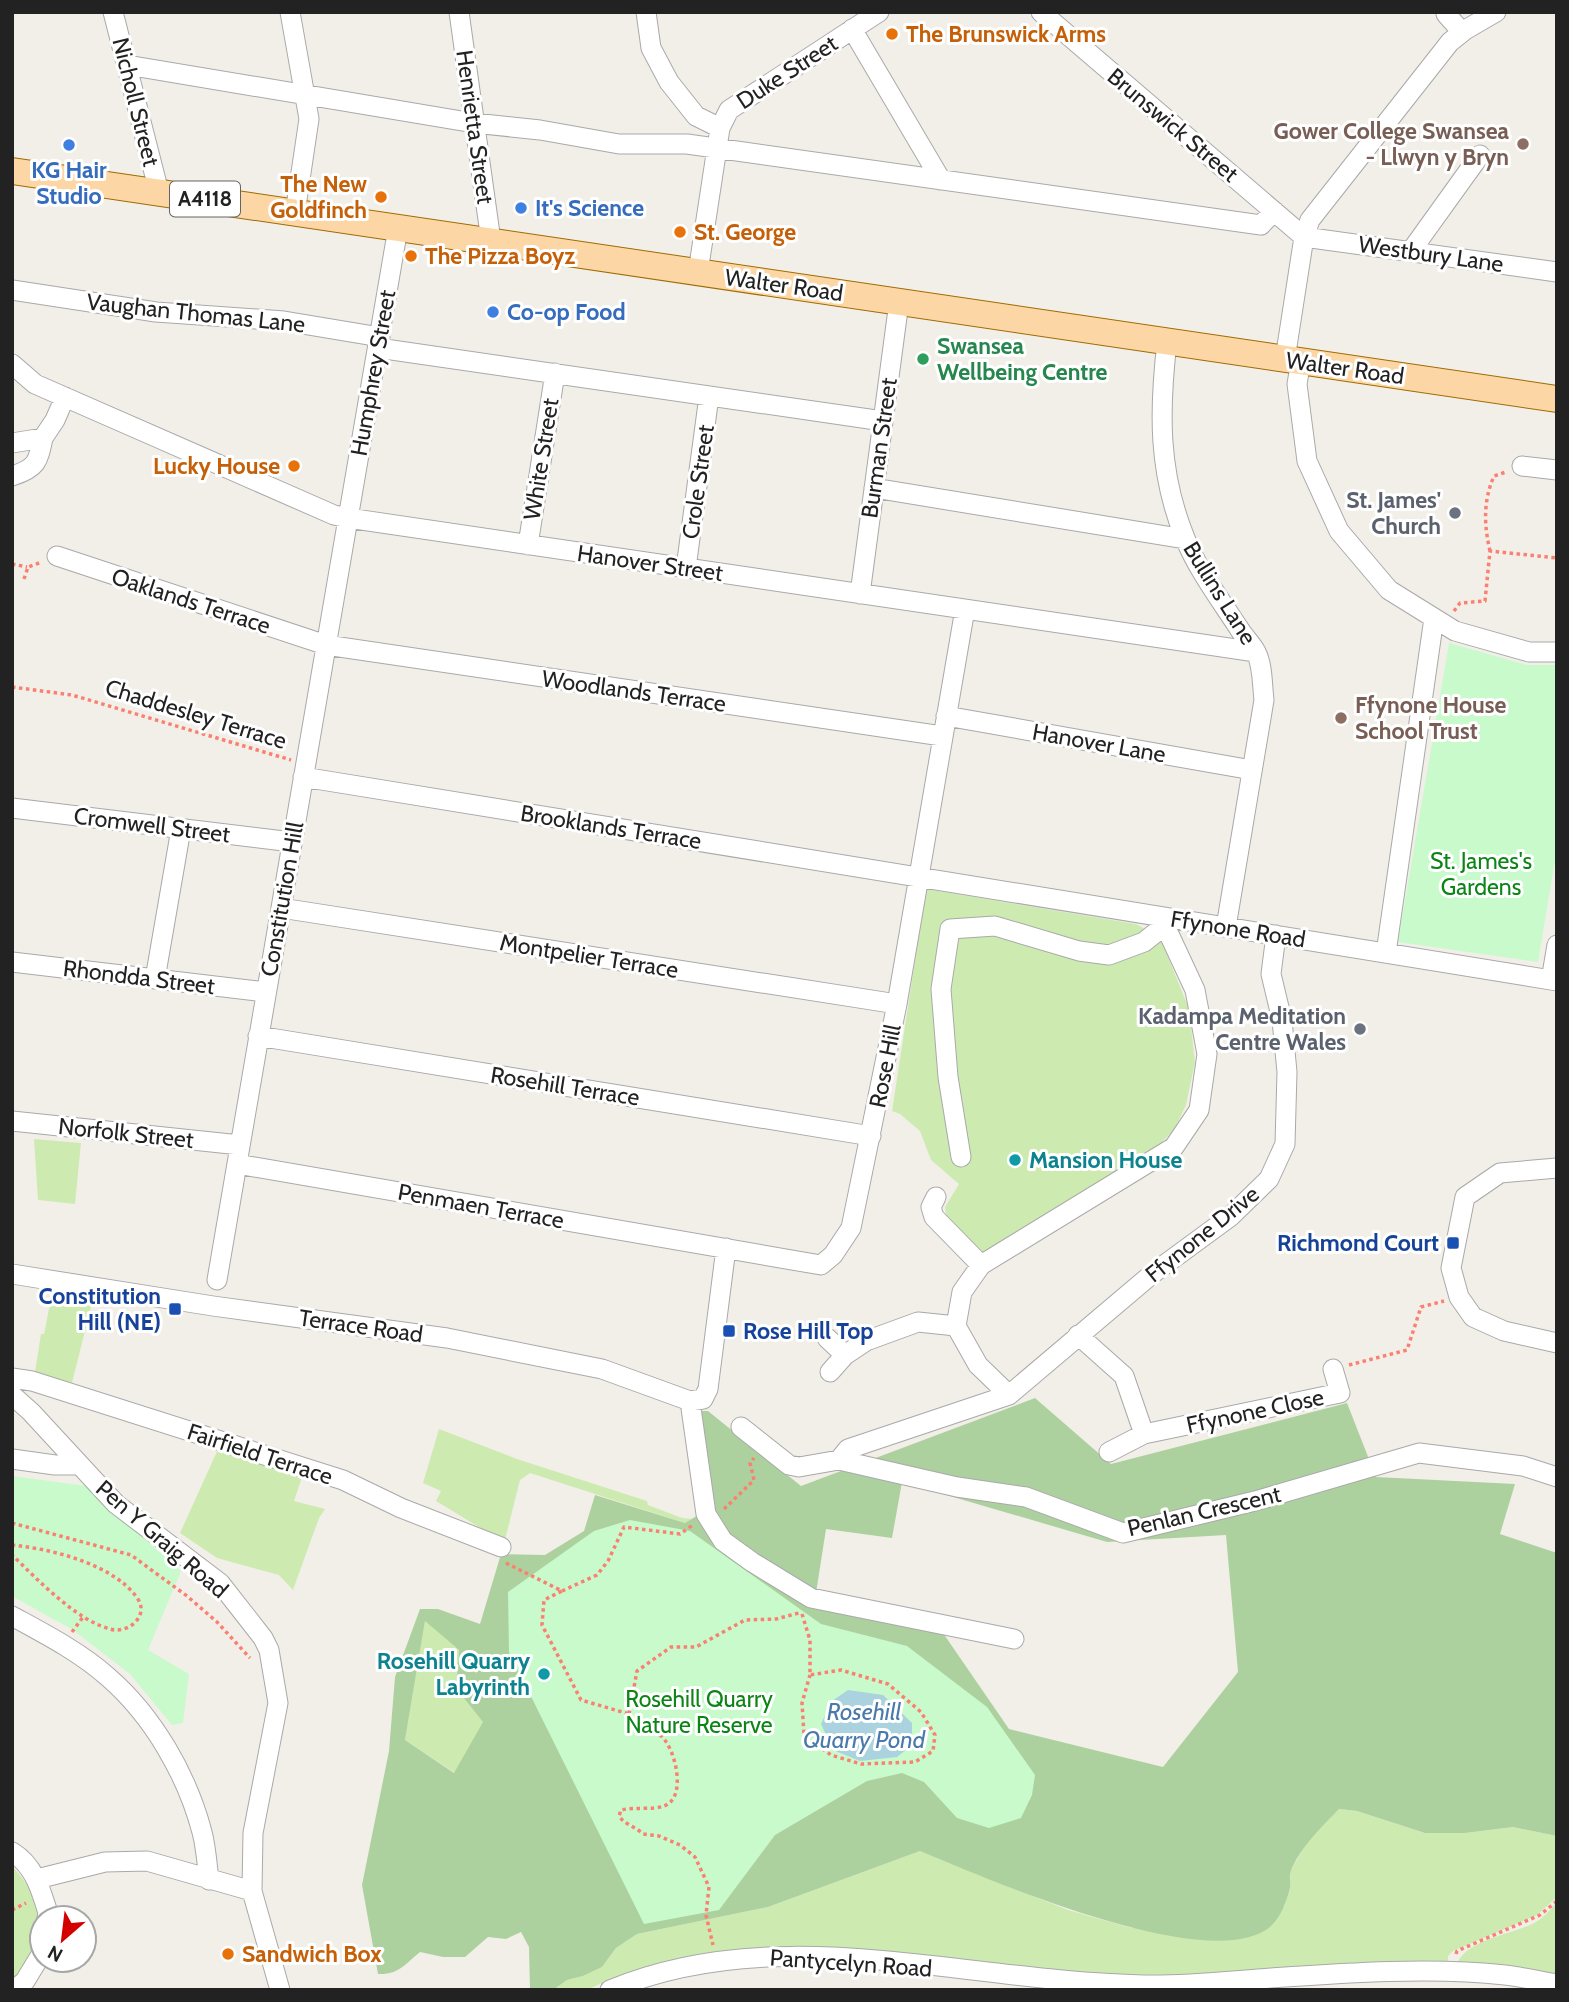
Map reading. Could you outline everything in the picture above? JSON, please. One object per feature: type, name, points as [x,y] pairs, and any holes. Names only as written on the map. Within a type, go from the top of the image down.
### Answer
[{"type":"main road","name":"Walter Road","points":[[12,171],[1557,399]]},
{"type":"street","name":"Nicholl Street","points":[[113,12],[159,192]]},
{"type":"street","points":[[290,12],[309,119],[295,212]]},
{"type":"street","name":"Henrietta Street","points":[[459,12],[491,242]]},
{"type":"street","points":[[646,12],[651,48],[669,82],[696,116],[720,128]]},
{"type":"street","name":"Duke Street","points":[[698,272],[716,148],[720,128],[729,110],[879,12]]},
{"type":"street","name":"Brunswick Street","points":[[1041,12],[1304,237]]},
{"type":"street","points":[[1496,12],[1450,42],[1310,220],[1304,237],[1293,360],[1307,461],[1339,531],[1389,590],[1455,631],[1529,652],[1557,652]]},
{"type":"street","points":[[1446,15],[1462,32]]},
{"type":"street","points":[[852,29],[941,180]]},
{"type":"street","points":[[127,65],[474,123],[540,130],[619,144],[687,144],[1261,225],[1274,211]]},
{"type":"street","points":[[1411,251],[1480,155]]},
{"type":"street","name":"Humphrey Street","points":[[348,519],[398,228]]},
{"type":"street","name":"Westbury Lane","points":[[1304,237],[1557,272]]},
{"type":"street","name":"Vaughan Thomas Lane","points":[[12,290],[156,312],[284,321],[379,342],[555,373],[883,421]]},
{"type":"street","name":"Burman Street","points":[[860,594],[899,302]]},
{"type":"street","name":"Bullins Lane","points":[[1167,342],[1160,398],[1162,447],[1172,494],[1185,539],[1217,594],[1256,652],[1261,670],[1264,700],[1226,927]]},
{"type":"street","name":"Hanover Street","points":[[12,364],[35,384],[348,519],[1256,652]]},
{"type":"street","name":"White Street","points":[[528,545],[555,373]]},
{"type":"street","name":"Crole Street","points":[[686,568],[709,396]]},
{"type":"street","points":[[12,476],[33,468],[43,438],[65,397]]},
{"type":"street","points":[[12,443],[43,438]]},
{"type":"street","points":[[1522,466],[1557,470]]},
{"type":"street","points":[[874,488],[1185,539]]},
{"type":"street","name":"Constitution Hill","points":[[217,1280],[292,842],[296,775],[326,645],[348,519]]},
{"type":"street","name":"Oaklands Terrace","points":[[57,556],[326,645]]},
{"type":"street","name":"Rose Hill","points":[[726,1248],[821,1265],[833,1255],[851,1228],[897,1004],[965,609]]},
{"type":"street","points":[[1386,953],[1440,621]]},
{"type":"street","name":"Woodlands Terrace","points":[[326,645],[944,726]]},
{"type":"street","name":"Hanover Lane","points":[[944,726],[1252,769]]},
{"type":"street","name":"Brooklands Terrace","points":[[296,775],[919,877]]},
{"type":"street","name":"Cromwell Street","points":[[12,808],[292,842]]},
{"type":"street","points":[[155,979],[181,829]]},
{"type":"street","name":"Ffynone Road","points":[[919,877],[1162,921],[1226,927],[1554,981]]},
{"type":"street","name":"Montpelier Terrace","points":[[281,908],[897,1004]]},
{"type":"street","points":[[839,1460],[848,1449],[1009,1395],[978,1364],[956,1326],[962,1292],[981,1265],[1174,1147],[1199,1110],[1207,1054],[1203,1028],[1195,990],[1162,921],[1144,942],[1109,955],[1079,951],[995,926],[950,929],[941,989],[948,1077],[961,1157]]},
{"type":"street","name":"Ffynone Drive","points":[[1009,1395],[1152,1274],[1231,1216],[1269,1179],[1286,1144],[1287,1072],[1282,1020],[1271,974],[1276,935]]},
{"type":"street","points":[[1554,981],[1557,945]]},
{"type":"street","name":"Rhondda Street","points":[[12,962],[266,992]]},
{"type":"street","name":"Rosehill Terrace","points":[[258,1036],[871,1136]]},
{"type":"street","name":"Norfolk Street","points":[[12,1121],[238,1155]]},
{"type":"street","name":"Penmaen Terrace","points":[[238,1155],[726,1248]]},
{"type":"street","points":[[1557,1168],[1500,1172],[1465,1197],[1451,1268],[1459,1297],[1473,1317],[1504,1331],[1557,1343]]},
{"type":"street","points":[[936,1197],[931,1207],[934,1217],[981,1265]]},
{"type":"street","points":[[726,1248],[708,1389],[697,1400],[706,1514],[723,1541],[806,1605],[1014,1639]]},
{"type":"street","name":"Terrace Road","points":[[12,1274],[213,1306],[447,1338],[602,1369],[697,1400]]},
{"type":"street","points":[[830,1372],[845,1355],[866,1341],[918,1322],[956,1326]]},
{"type":"street","points":[[1078,1335],[1124,1376],[1144,1434]]},
{"type":"street","points":[[827,1338],[845,1355]]},
{"type":"street","name":"Ffynone Close","points":[[1109,1452],[1144,1434],[1340,1393],[1333,1368]]},
{"type":"street","name":"Fairfield Terrace","points":[[12,1378],[32,1381],[343,1480],[401,1508],[501,1547]]},
{"type":"street","name":"Pen Y Graig Road","points":[[12,1395],[116,1504],[220,1583],[263,1638],[269,1650],[278,1703],[253,1833],[252,1891],[280,1990]]},
{"type":"street","name":"Penlan Crescent","points":[[741,1427],[789,1465],[799,1467],[839,1460],[957,1487],[1026,1497],[1123,1533],[1255,1501],[1419,1453],[1523,1466],[1557,1477]]},
{"type":"street","points":[[12,1459],[55,1465],[80,1465]]},
{"type":"street","points":[[12,1616],[63,1645],[107,1676],[138,1709],[163,1744],[190,1794],[203,1835],[209,1880]]},
{"type":"street","points":[[12,1852],[37,1879],[45,1904]]},
{"type":"street","points":[[37,1879],[105,1862],[147,1861],[252,1891]]},
{"type":"street","name":"Pantycelyn Road","points":[[610,1990],[633,1980],[717,1961],[772,1955],[847,1958],[1030,1979],[1147,1985],[1324,1975],[1449,1972],[1506,1975],[1557,1984]]},
{"type":"street","points":[[14,1990],[29,1974]]},
{"type":"path","points":[[1440,621],[1460,603],[1485,601],[1490,551],[1484,527],[1490,485],[1494,476],[1522,466]]},
{"type":"path","points":[[1490,551],[1557,558]]},
{"type":"path","points":[[12,564],[28,567],[57,556]]},
{"type":"path","points":[[24,579],[28,567]]},
{"type":"path","name":"Chaddesley Terrace","points":[[12,687],[72,695],[291,760],[296,775]]},
{"type":"path","points":[[1333,1368],[1407,1350],[1420,1307],[1459,1297]]},
{"type":"path","points":[[629,1714],[581,1700],[542,1625],[544,1600],[597,1575],[608,1561],[624,1527],[681,1534],[706,1514],[727,1508],[754,1480],[750,1463],[756,1457]]},
{"type":"path","points":[[12,1523],[131,1555],[187,1596],[240,1646],[266,1679],[276,1681]]},
{"type":"path","points":[[12,1545],[62,1555],[107,1572],[125,1584],[138,1599],[141,1606],[138,1618],[122,1630],[115,1631],[99,1625],[78,1614],[12,1555]]},
{"type":"path","points":[[501,1547],[506,1563],[562,1591]]},
{"type":"path","points":[[717,1961],[706,1915],[709,1887],[695,1857],[680,1844],[659,1836],[643,1834],[637,1828],[624,1823],[619,1816],[621,1810],[664,1807],[673,1800],[678,1784],[673,1753],[662,1736],[633,1721],[629,1714],[637,1671],[671,1647],[696,1647],[745,1619],[776,1619],[806,1605],[810,1675],[802,1703],[804,1735],[831,1755],[861,1764],[915,1762],[933,1751],[935,1735],[920,1712],[888,1684],[841,1670],[810,1675]]},
{"type":"path","points":[[1449,1972],[1457,1951],[1540,1915],[1557,1901]]},
{"type":"green space","name":"St. James's Gardens","points":[[1449,643],[1527,665],[1557,665],[1557,848],[1538,962],[1398,942]]},
{"type":"green space","points":[[926,889],[1136,924],[1160,937],[1189,1009],[1195,1062],[1186,1105],[1174,1130],[1152,1152],[1073,1202],[983,1252],[947,1220],[945,1207],[959,1184],[931,1160],[920,1131],[900,1114],[892,1111]]},
{"type":"green space","points":[[34,1139],[81,1143],[75,1204],[38,1200]]},
{"type":"green space","points":[[53,1289],[94,1295],[72,1383],[35,1372],[41,1334],[44,1334]]},
{"type":"green space","points":[[1035,1398],[1111,1464],[1347,1403],[1376,1477],[1515,1484],[1500,1534],[1557,1553],[1557,1836],[1513,1827],[1465,1833],[1425,1833],[1357,1811],[1339,1809],[1313,1836],[1296,1859],[1291,1870],[1287,1898],[1277,1919],[1271,1926],[1242,1939],[1201,1940],[1151,1932],[1098,1918],[920,1851],[768,1907],[637,1934],[616,1948],[602,1967],[567,1980],[553,1990],[530,1990],[529,1947],[521,1932],[506,1939],[488,1937],[465,1957],[443,1957],[420,1952],[397,1971],[378,1974],[362,1885],[389,1751],[395,1677],[420,1609],[438,1609],[480,1624],[501,1554],[545,1555],[584,1531],[595,1495],[685,1523],[713,1506],[697,1411],[708,1411],[801,1486]],"holes":[[[902,1482],[1107,1542],[1226,1535],[1238,1672],[1163,1767],[1009,1729],[943,1633],[814,1606],[826,1529],[892,1538]],[[425,1621],[459,1650],[456,1688],[483,1722],[454,1773],[405,1740]]]},
{"type":"green space","points":[[439,1429],[517,1459],[647,1501],[648,1505],[682,1518],[692,1519],[685,1523],[530,1473],[520,1480],[505,1540],[497,1538],[436,1501],[441,1491],[423,1483]]},
{"type":"green space","points":[[219,1447],[303,1474],[294,1501],[325,1509],[319,1518],[293,1590],[279,1575],[217,1558],[180,1533]]},
{"type":"green space","points":[[12,1476],[86,1486],[181,1571],[148,1650],[189,1674],[183,1723],[172,1725],[130,1674],[73,1630],[12,1596]]},
{"type":"green space","name":"Rosehill Quarry Nature Reserve","points":[[630,1520],[690,1531],[821,1624],[907,1646],[987,1707],[1035,1775],[1032,1795],[1021,1818],[989,1828],[957,1818],[924,1782],[902,1773],[867,1781],[775,1835],[719,1910],[644,1924],[509,1652],[508,1592],[594,1531]]},
{"type":"green space","points":[[425,1620],[459,1650],[456,1688],[484,1722],[455,1773],[405,1740]]},
{"type":"green space","points":[[1339,1809],[1357,1811],[1425,1833],[1465,1833],[1513,1827],[1557,1836],[1557,1897],[1537,1915],[1453,1951],[1448,1956],[1448,1964],[1186,1975],[1078,1974],[801,1946],[719,1952],[661,1965],[604,1982],[587,1990],[553,1990],[567,1980],[602,1967],[616,1948],[637,1934],[768,1907],[920,1851],[1068,1910],[1132,1928],[1284,1907],[1290,1889],[1291,1870],[1307,1842]]},
{"type":"green space","points":[[12,1866],[24,1881],[35,1904],[28,1904],[28,1959],[12,1982]]},
{"type":"green space","points":[[1557,1902],[1557,1975],[1457,1964],[1469,1949],[1536,1922]]},
{"type":"water","name":"Rosehill Quarry Pond","points":[[848,1690],[883,1695],[912,1723],[912,1745],[897,1757],[860,1761],[833,1750],[821,1724],[832,1701]]},
{"type":"place","name":"The Brunswick Arms","points":[[892,34]]},
{"type":"place","name":"Gower College Swansea - Llwyn y Bryn","points":[[1523,144]]},
{"type":"place","name":"KG Hair Studio","points":[[69,145]]},
{"type":"place","name":"The New Goldfinch","points":[[381,197]]},
{"type":"place","name":"It's Science","points":[[521,208]]},
{"type":"place","name":"St. George","points":[[680,232]]},
{"type":"place","name":"The Pizza Boyz","points":[[411,256]]},
{"type":"place","name":"Co-op Food","points":[[493,312]]},
{"type":"place","name":"Swansea Wellbeing Centre","points":[[923,359]]},
{"type":"place","name":"Lucky House","points":[[294,466]]},
{"type":"place","name":"St. James' Church","points":[[1455,513]]},
{"type":"place","name":"Ffynone House School Trust","points":[[1341,718]]},
{"type":"place","name":"Kadampa Meditation Centre Wales","points":[[1360,1029]]},
{"type":"place","name":"Mansion House","points":[[1015,1160]]},
{"type":"place","name":"Richmond Court","points":[[1453,1243]]},
{"type":"place","name":"Constitution Hill (NE)","points":[[175,1309]]},
{"type":"place","name":"Rose Hill Top","points":[[729,1331]]},
{"type":"place","name":"Rosehill Quarry Labyrinth","points":[[544,1674]]},
{"type":"place","name":"Sandwich Box","points":[[228,1954]]}]
